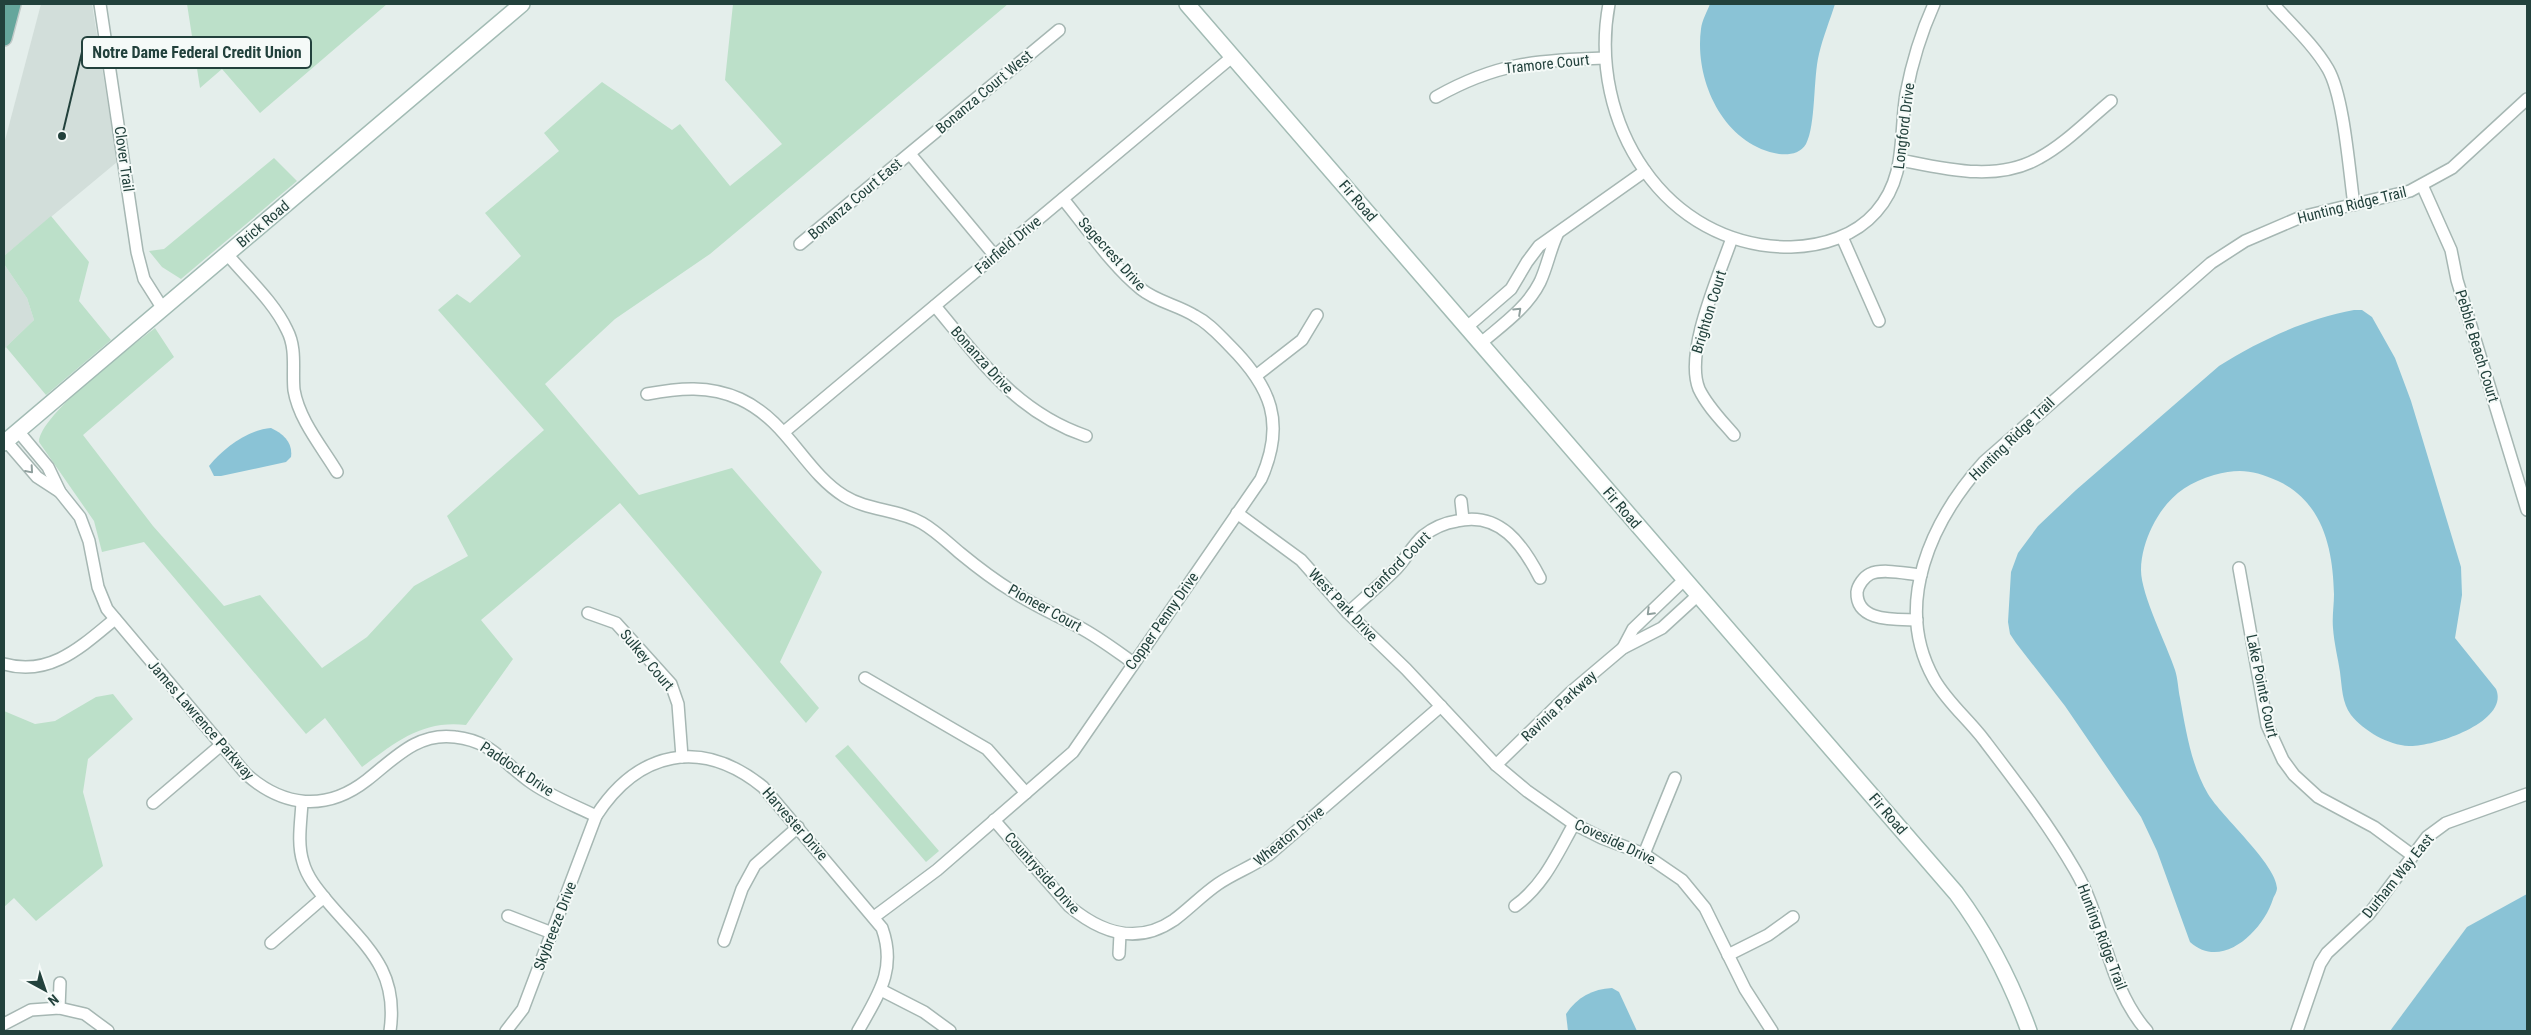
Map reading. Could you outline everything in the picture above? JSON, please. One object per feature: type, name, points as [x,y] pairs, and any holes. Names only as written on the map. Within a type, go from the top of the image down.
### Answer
[{"type":"main road","points":[[4,35],[13,4]]},
{"type":"street","name":"Clover Trail","points":[[100,4],[137,252],[144,279],[163,309]]},
{"type":"street","name":"Brick Road","points":[[5,442],[522,4]]},
{"type":"street","name":"Fir Road","points":[[1187,4],[1956,893],[1979,925],[1999,959],[2029,1031]]},
{"type":"street","name":"Longford Drive","points":[[1609,4],[1605,58],[1611,97],[1618,119],[1645,171],[1660,190],[1683,212],[1699,222],[1732,238],[1751,243],[1785,247],[1814,245],[1842,237],[1868,221],[1885,201],[1894,186],[1901,160],[1906,95],[1912,64],[1934,4]]},
{"type":"street","points":[[2274,4],[2318,56],[2332,77],[2354,204]]},
{"type":"street","name":"Bonanza Court West","points":[[910,154],[1059,30]]},
{"type":"street","name":"Fairfield Drive","points":[[784,432],[1232,57]]},
{"type":"street","name":"Tramore Court","points":[[1436,98],[1465,81],[1506,67],[1605,58]]},
{"type":"street","name":"Hunting Ridge Trail","points":[[2147,1031],[2127,1002],[2117,981],[2094,910],[2077,872],[2000,762],[1934,679],[1924,655],[1916,607],[1921,574],[1935,534],[1946,514],[1984,462],[2196,275],[2229,251],[2273,228],[2321,211],[2390,198],[2422,185],[2466,157],[2527,98]]},
{"type":"street","points":[[1901,160],[1970,172],[2010,170],[2028,164],[2048,153],[2111,101]]},
{"type":"street","points":[[910,154],[995,256]]},
{"type":"street","name":"Bonanza Court East","points":[[800,244],[910,154]]},
{"type":"street","points":[[1468,327],[1506,295],[1539,246],[1645,171]]},
{"type":"street","name":"Pebble Beach Court","points":[[2422,185],[2451,250],[2457,280],[2527,510]]},
{"type":"street","name":"Sagecrest Drive","points":[[1063,199],[1140,288],[1202,320],[1257,375],[1270,404],[1274,433]]},
{"type":"street","points":[[1481,343],[1530,298],[1544,273],[1548,254],[1558,233]]},
{"type":"street","points":[[1842,237],[1879,321]]},
{"type":"street","name":"Brighton Court","points":[[1732,238],[1699,338],[1694,366],[1697,383],[1703,397],[1734,435]]},
{"type":"street","points":[[227,254],[277,313],[288,331],[293,349],[294,391],[299,408],[338,472]]},
{"type":"street","name":"Bonanza Drive","points":[[935,306],[1008,391],[1045,418],[1086,436]]},
{"type":"street","points":[[1257,375],[1302,340],[1317,315]]},
{"type":"street","name":"Pioneer Court","points":[[647,394],[677,389],[719,392],[755,408],[784,432],[823,478],[844,496],[857,503],[906,516],[922,523],[1014,593],[1092,634],[1132,662]]},
{"type":"street","name":"James Lawrence Parkway","points":[[18,431],[48,467],[60,492],[80,517],[102,600],[114,619],[221,746],[256,784],[280,796],[302,802]]},
{"type":"street","name":"Copper Penny Drive","points":[[874,917],[936,870],[1073,752],[1132,662],[1237,513],[1264,471],[1272,449],[1274,433]]},
{"type":"street","name":"James Lawrence Parkway","points":[[5,442],[37,477],[60,492]]},
{"type":"street","points":[[1461,501],[1463,519]]},
{"type":"street","name":"West Park Drive","points":[[1237,513],[1295,555],[1348,612],[1441,706]]},
{"type":"street","name":"Cranford Court","points":[[1348,612],[1398,567],[1422,537],[1442,524],[1463,519],[1482,519],[1497,524],[1508,532],[1528,555],[1540,578]]},
{"type":"street","name":"Lake Pointe Court","points":[[2239,568],[2267,725],[2282,760],[2294,775],[2318,797],[2374,827],[2412,855]]},
{"type":"street","points":[[1917,620],[1870,614],[1860,605],[1857,593],[1864,578],[1871,573],[1921,574]]},
{"type":"street","points":[[1622,648],[1633,630],[1684,580]]},
{"type":"street","points":[[1622,648],[1662,628],[1698,596]]},
{"type":"street","name":"Sulkey Court","points":[[588,614],[616,623],[671,684],[678,704],[682,757]]},
{"type":"street","points":[[4,664],[36,667],[62,660],[78,650],[114,619]]},
{"type":"street","name":"Ravinia Parkway","points":[[1496,765],[1571,692],[1622,648]]},
{"type":"street","points":[[865,678],[987,750],[1026,793]]},
{"type":"street","name":"Coveside Drive","points":[[1441,706],[1496,765],[1526,791],[1574,824],[1602,838],[1644,854],[1669,869],[1693,892],[1705,908],[1745,989],[1772,1031]]},
{"type":"street","name":"Wheaton Drive","points":[[1120,934],[1140,933],[1172,921],[1220,883],[1260,862],[1441,706]]},
{"type":"street","name":"Paddock Drive","points":[[302,802],[326,800],[352,790],[411,745],[432,737],[455,736],[490,748],[538,787],[596,816]]},
{"type":"street","points":[[154,804],[221,746]]},
{"type":"street","name":"Harvester Drive","points":[[596,816],[607,800],[628,778],[656,763],[682,757],[712,759],[746,773],[763,786],[882,928],[888,955],[888,969],[881,990],[858,1031]]},
{"type":"street","points":[[1644,854],[1675,778]]},
{"type":"street","name":"Durham Way East","points":[[2297,1031],[2320,964],[2327,953],[2363,921],[2427,837],[2446,823],[2527,794]]},
{"type":"street","points":[[302,802],[300,853],[308,875],[376,959],[384,972],[392,998],[390,1031]]},
{"type":"street","name":"Skybreeze Drive","points":[[506,1031],[523,1009],[596,816]]},
{"type":"street","name":"Countryside Drive","points":[[994,820],[1069,906],[1096,926],[1120,934]]},
{"type":"street","points":[[1515,906],[1534,890],[1544,878],[1574,824]]},
{"type":"street","points":[[724,941],[742,889],[755,865],[798,827]]},
{"type":"street","points":[[272,942],[324,897]]},
{"type":"street","points":[[508,916],[552,933]]},
{"type":"street","points":[[1728,955],[1768,935],[1793,917]]},
{"type":"street","points":[[1119,954],[1120,934]]},
{"type":"street","points":[[59,1008],[60,983]]},
{"type":"street","points":[[881,990],[924,1012],[950,1031]]},
{"type":"street","points":[[4,1024],[31,1010],[59,1008],[85,1014],[108,1031]]},
{"type":"shaded area","points":[[41,4],[92,4],[117,162],[4,256],[4,144]]},
{"type":"shaded area","points":[[4,264],[27,298],[34,320],[4,349]]},
{"type":"green space","points":[[187,4],[387,4],[260,113],[222,69],[200,88]]},
{"type":"green space","points":[[733,4],[1008,4],[710,254],[615,319],[545,384],[639,495],[732,468],[822,572],[780,662],[819,708],[806,723],[620,503],[481,620],[513,659],[466,725],[450,724],[436,726],[410,735],[386,749],[362,767],[325,718],[306,734],[144,542],[102,552],[94,521],[39,442],[43,430],[54,415],[88,382],[155,328],[174,357],[83,435],[153,526],[224,606],[260,595],[322,668],[367,637],[414,586],[468,556],[447,516],[544,430],[438,310],[457,294],[470,303],[521,256],[485,213],[559,151],[544,133],[602,82],[672,130],[680,124],[730,186],[782,144],[725,80]]},
{"type":"green space","points":[[274,158],[297,181],[181,279],[162,267],[149,251],[164,249]]},
{"type":"green space","points":[[51,216],[89,262],[79,301],[111,340],[46,395],[6,347],[34,320],[27,298],[4,264],[4,256]]},
{"type":"green space","points":[[113,694],[133,719],[88,759],[83,792],[103,866],[36,921],[14,898],[4,907],[4,711],[35,724],[55,721],[96,697]]},
{"type":"green space","points":[[848,745],[939,851],[926,862],[835,756]]},
{"type":"water","points":[[1710,4],[1835,4],[1817,64],[1813,114],[1809,136],[1801,150],[1790,154],[1779,154],[1760,148],[1743,138],[1728,124],[1717,108],[1708,89],[1702,69],[1700,49],[1703,19]]},
{"type":"water","points":[[2354,310],[2362,310],[2372,317],[2395,358],[2411,401],[2461,567],[2462,595],[2455,638],[2496,689],[2497,701],[2492,712],[2481,722],[2451,737],[2435,742],[2409,746],[2401,745],[2385,740],[2370,732],[2351,715],[2344,700],[2334,634],[2333,577],[2328,544],[2323,529],[2306,501],[2278,481],[2261,474],[2246,471],[2231,471],[2214,475],[2194,483],[2177,494],[2157,517],[2146,542],[2141,570],[2145,593],[2175,670],[2190,747],[2202,783],[2215,804],[2268,866],[2277,888],[2268,911],[2251,934],[2228,950],[2215,952],[2202,950],[2190,942],[2157,851],[2141,817],[2065,706],[2010,634],[2008,622],[2011,572],[2018,553],[2038,526],[2076,490],[2219,366],[2267,339],[2318,319]]},
{"type":"water","points":[[271,428],[284,436],[291,447],[291,457],[286,462],[214,476],[209,466],[221,453],[245,436]]},
{"type":"water","points":[[2527,894],[2527,1031],[2390,1031],[2467,927]]},
{"type":"water","points":[[1612,988],[1619,992],[1637,1031],[1568,1031],[1566,1014],[1575,1003],[1592,992]]},
{"type":"place","name":"Notre Dame Federal Credit Union","points":[[62,136]]}]
